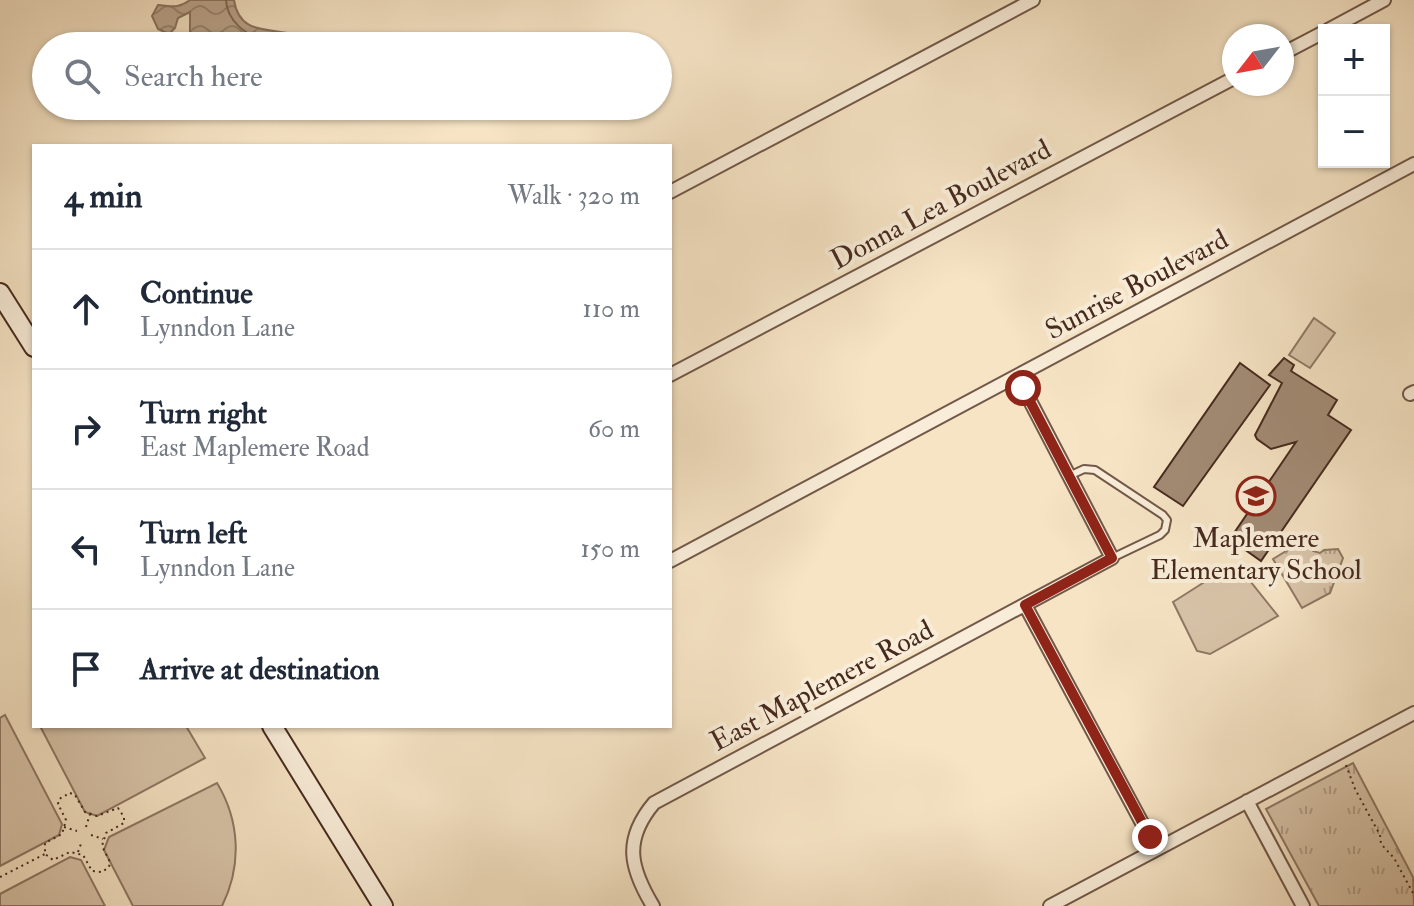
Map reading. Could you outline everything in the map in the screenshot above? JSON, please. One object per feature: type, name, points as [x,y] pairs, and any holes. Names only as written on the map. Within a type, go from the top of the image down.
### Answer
[{"type":"main road","points":[[0,293],[32,344]]},
{"type":"main road","points":[[273,728],[383,906]]},
{"type":"street","points":[[672,191],[1033,0]]},
{"type":"street","points":[[1339,24],[1384,0]]},
{"type":"street","points":[[1294,48],[1318,35]]},
{"type":"street","name":"Donna Lea Boulevard","points":[[672,374],[1222,84]]},
{"type":"street","name":"Sunrise Boulevard","points":[[672,560],[1414,164]]},
{"type":"street","points":[[1017,376],[1112,558]]},
{"type":"street","name":"East Maplemere Road","points":[[653,906],[637,879],[633,854],[640,824],[654,803],[1112,558]]},
{"type":"street","points":[[1025,605],[1156,849]]},
{"type":"street","points":[[1050,906],[1414,713]]},
{"type":"street","points":[[1247,801],[1303,906]]},
{"type":"lane","points":[[1069,476],[1084,469],[1095,470],[1167,520],[1165,530],[1160,535],[1112,558]]},
{"type":"path","points":[[1346,765],[1380,835],[1381,844],[1394,858],[1414,895]]},
{"type":"path","points":[[70,793],[75,795],[85,812],[90,814],[97,816],[118,808],[124,817],[124,823],[106,833],[102,846],[110,862],[102,872],[92,871],[83,855],[78,853],[70,852],[53,860],[45,854],[45,843],[62,834],[66,820],[58,804],[63,796],[70,793]]},
{"type":"path","points":[[86,827],[90,814]]},
{"type":"path","points":[[64,827],[77,831]]},
{"type":"path","points":[[91,835],[104,840]]},
{"type":"path","points":[[78,853],[82,841]]},
{"type":"path","points":[[0,877],[45,854]]},
{"type":"green space","points":[[1314,318],[1335,333],[1310,368],[1289,355]]},
{"type":"green space","points":[[1306,539],[1313,551],[1320,553],[1338,549],[1343,558],[1330,593],[1302,608],[1273,559]]},
{"type":"green space","points":[[1214,576],[1250,581],[1278,616],[1210,654],[1197,651],[1173,602]]},
{"type":"green space","points":[[5,715],[62,824],[59,835],[0,866],[0,718]]},
{"type":"green space","points":[[41,728],[187,728],[205,758],[97,816],[85,812]]},
{"type":"green space","points":[[1353,763],[1413,877],[1414,906],[1319,906],[1266,809]]},
{"type":"green space","points":[[217,783],[230,813],[236,844],[233,875],[222,906],[133,906],[104,850],[109,837]]},
{"type":"green space","points":[[70,857],[81,860],[105,906],[0,906],[0,894]]},
{"type":"water","points":[[190,0],[234,0],[238,14],[246,23],[279,32],[190,32],[190,12],[178,18],[171,32],[158,29],[152,16],[158,5],[178,6]]},
{"type":"building","name":"Maplemere Elementary School","points":[[1284,358],[1294,365],[1291,371],[1337,400],[1328,415],[1351,430],[1261,561],[1230,539],[1296,442],[1271,449],[1255,435],[1282,383],[1269,375]]},
{"type":"building","points":[[1240,363],[1270,385],[1183,506],[1154,487]]},
{"type":"place","name":"Maplemere Elementary School","points":[[1256,496]]},
{"type":"route","points":[[1023,388],[1112,558],[1025,605],[1150,837]]}]
